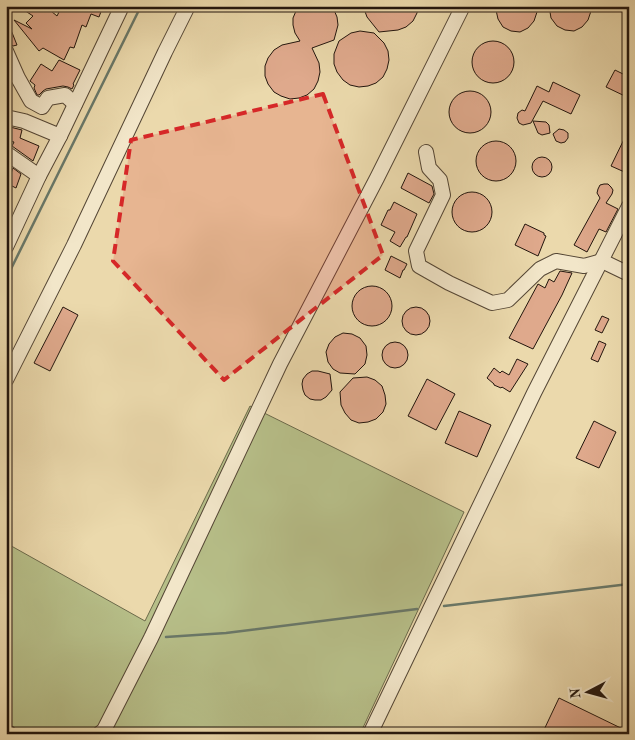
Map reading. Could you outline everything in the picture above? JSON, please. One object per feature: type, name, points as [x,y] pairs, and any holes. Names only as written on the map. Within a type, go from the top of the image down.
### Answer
[{"type":"street","points":[[6,247],[122,6]]},
{"type":"street","points":[[6,380],[74,245],[188,6]]},
{"type":"street","points":[[99,734],[104,730],[151,638],[280,364],[463,6]]},
{"type":"street","points":[[6,51],[18,78],[32,101],[42,107],[48,98],[65,95],[75,104]]},
{"type":"street","points":[[24,121],[32,101]]},
{"type":"street","points":[[6,117],[24,121],[60,136]]},
{"type":"street","points":[[426,152],[429,168],[440,180],[443,194],[416,251],[419,266],[449,283],[492,303],[508,300],[540,269],[556,261],[584,266],[602,261],[629,274]]},
{"type":"street","points":[[6,153],[39,176]]},
{"type":"street","points":[[370,734],[534,393],[629,206]]},
{"type":"street","points":[[6,732],[10,734]]},
{"type":"highlighted area","points":[[323,94],[383,255],[224,380],[113,261],[131,140]]},
{"type":"green space","points":[[250,406],[464,512],[360,734],[6,734],[6,543],[145,621]]},
{"type":"building","points":[[18,6],[45,6],[57,16],[62,6],[103,6],[99,17],[91,14],[86,27],[82,25],[74,48],[70,47],[64,60],[43,48],[39,51],[14,20],[32,29],[26,23],[33,16]]},
{"type":"building","points":[[300,6],[331,6],[337,17],[338,25],[334,40],[312,48],[319,63],[320,72],[314,89],[307,95],[290,99],[274,92],[265,76],[265,66],[274,50],[282,45],[300,41],[295,33],[293,18]]},
{"type":"building","points":[[363,6],[419,6],[413,21],[406,27],[379,32],[367,17]]},
{"type":"building","points":[[497,6],[536,6],[537,12],[534,21],[528,28],[520,32],[511,31],[503,27],[498,19]]},
{"type":"building","points":[[549,6],[590,6],[591,11],[588,20],[582,27],[574,31],[565,30],[557,26],[551,18]]},
{"type":"building","points":[[7,20],[17,45],[13,46],[6,42]]},
{"type":"building","points":[[360,31],[374,33],[384,43],[388,51],[389,60],[383,77],[376,83],[359,87],[350,85],[343,80],[334,64],[334,54],[339,41],[351,33]]},
{"type":"building","points":[[497,41],[505,44],[511,50],[514,62],[511,74],[505,80],[489,83],[481,80],[475,74],[472,58],[475,50],[481,44]]},
{"type":"building","points":[[59,60],[80,70],[72,89],[63,86],[46,89],[37,95],[34,88],[35,85],[30,81],[41,64],[52,71]]},
{"type":"building","points":[[615,70],[629,77],[629,98],[606,87]]},
{"type":"building","points":[[553,82],[580,95],[571,114],[543,101],[531,123],[523,125],[519,123],[518,113],[522,110],[525,111],[537,86],[549,92]]},
{"type":"building","points":[[466,91],[474,91],[485,97],[491,112],[485,127],[474,133],[466,133],[455,127],[449,116],[449,108],[455,97]]},
{"type":"building","points":[[533,121],[546,122],[549,125],[550,133],[542,135],[538,133]]},
{"type":"building","points":[[6,126],[22,130],[20,138],[39,146],[33,161],[12,146],[14,142],[6,140]]},
{"type":"building","points":[[559,129],[568,133],[568,138],[565,142],[556,141],[553,134]]},
{"type":"building","points":[[629,129],[629,174],[611,166]]},
{"type":"building","points":[[500,141],[507,144],[513,150],[516,161],[515,169],[507,178],[500,181],[492,181],[485,178],[477,169],[476,157],[479,150],[488,142]]},
{"type":"building","points":[[538,157],[546,157],[552,163],[552,171],[546,177],[538,177],[532,171],[532,163]]},
{"type":"building","points":[[13,168],[21,174],[16,188],[6,183],[6,174],[10,176]]},
{"type":"building","points":[[408,173],[432,186],[434,194],[429,203],[401,188]]},
{"type":"building","points":[[608,184],[613,190],[606,203],[618,209],[606,232],[599,229],[587,252],[574,245],[600,198],[597,193],[598,189],[600,185]]},
{"type":"building","points":[[476,192],[483,195],[489,201],[492,212],[491,220],[483,229],[476,232],[468,232],[461,229],[453,220],[452,208],[455,201],[464,193]]},
{"type":"building","points":[[394,202],[417,214],[407,237],[400,247],[390,241],[395,232],[381,225]]},
{"type":"building","points":[[525,224],[544,233],[546,236],[538,256],[515,245]]},
{"type":"building","points":[[391,256],[407,264],[400,278],[385,270]]},
{"type":"building","points":[[560,271],[572,273],[533,349],[509,338],[538,284],[545,288],[549,279],[554,282]]},
{"type":"building","points":[[376,286],[383,289],[389,295],[392,306],[391,314],[383,323],[376,326],[368,326],[361,323],[353,314],[352,302],[355,295],[364,287]]},
{"type":"building","points":[[63,307],[78,315],[50,371],[34,363]]},
{"type":"building","points":[[416,307],[426,311],[430,321],[426,331],[416,335],[406,331],[402,321],[406,311]]},
{"type":"building","points":[[602,316],[609,319],[602,333],[595,330]]},
{"type":"building","points":[[343,333],[352,334],[360,338],[366,346],[365,364],[355,374],[340,373],[333,369],[328,362],[326,352],[329,344],[335,337]]},
{"type":"building","points":[[599,341],[606,344],[598,362],[591,359]]},
{"type":"building","points":[[395,342],[404,346],[408,355],[404,364],[395,368],[386,364],[382,355],[386,346]]},
{"type":"building","points":[[517,359],[528,364],[510,392],[494,385],[487,378],[494,368],[500,373],[502,371],[509,375]]},
{"type":"building","points":[[312,371],[330,374],[332,390],[321,400],[310,399],[303,390],[303,379]]},
{"type":"building","points":[[367,377],[375,380],[382,386],[386,404],[383,412],[376,419],[359,423],[351,420],[345,413],[341,405],[340,392],[353,378]]},
{"type":"building","points":[[427,379],[455,394],[436,430],[408,416]]},
{"type":"building","points":[[459,411],[491,425],[477,457],[445,443]]},
{"type":"building","points":[[594,421],[616,432],[599,468],[576,458]]},
{"type":"building","points":[[559,698],[629,732],[629,734],[542,734]]},
{"type":"waterway","points":[[6,279],[141,6]]},
{"type":"waterway","points":[[444,606],[629,584]]},
{"type":"waterway","points":[[166,637],[226,633],[417,609]]}]
